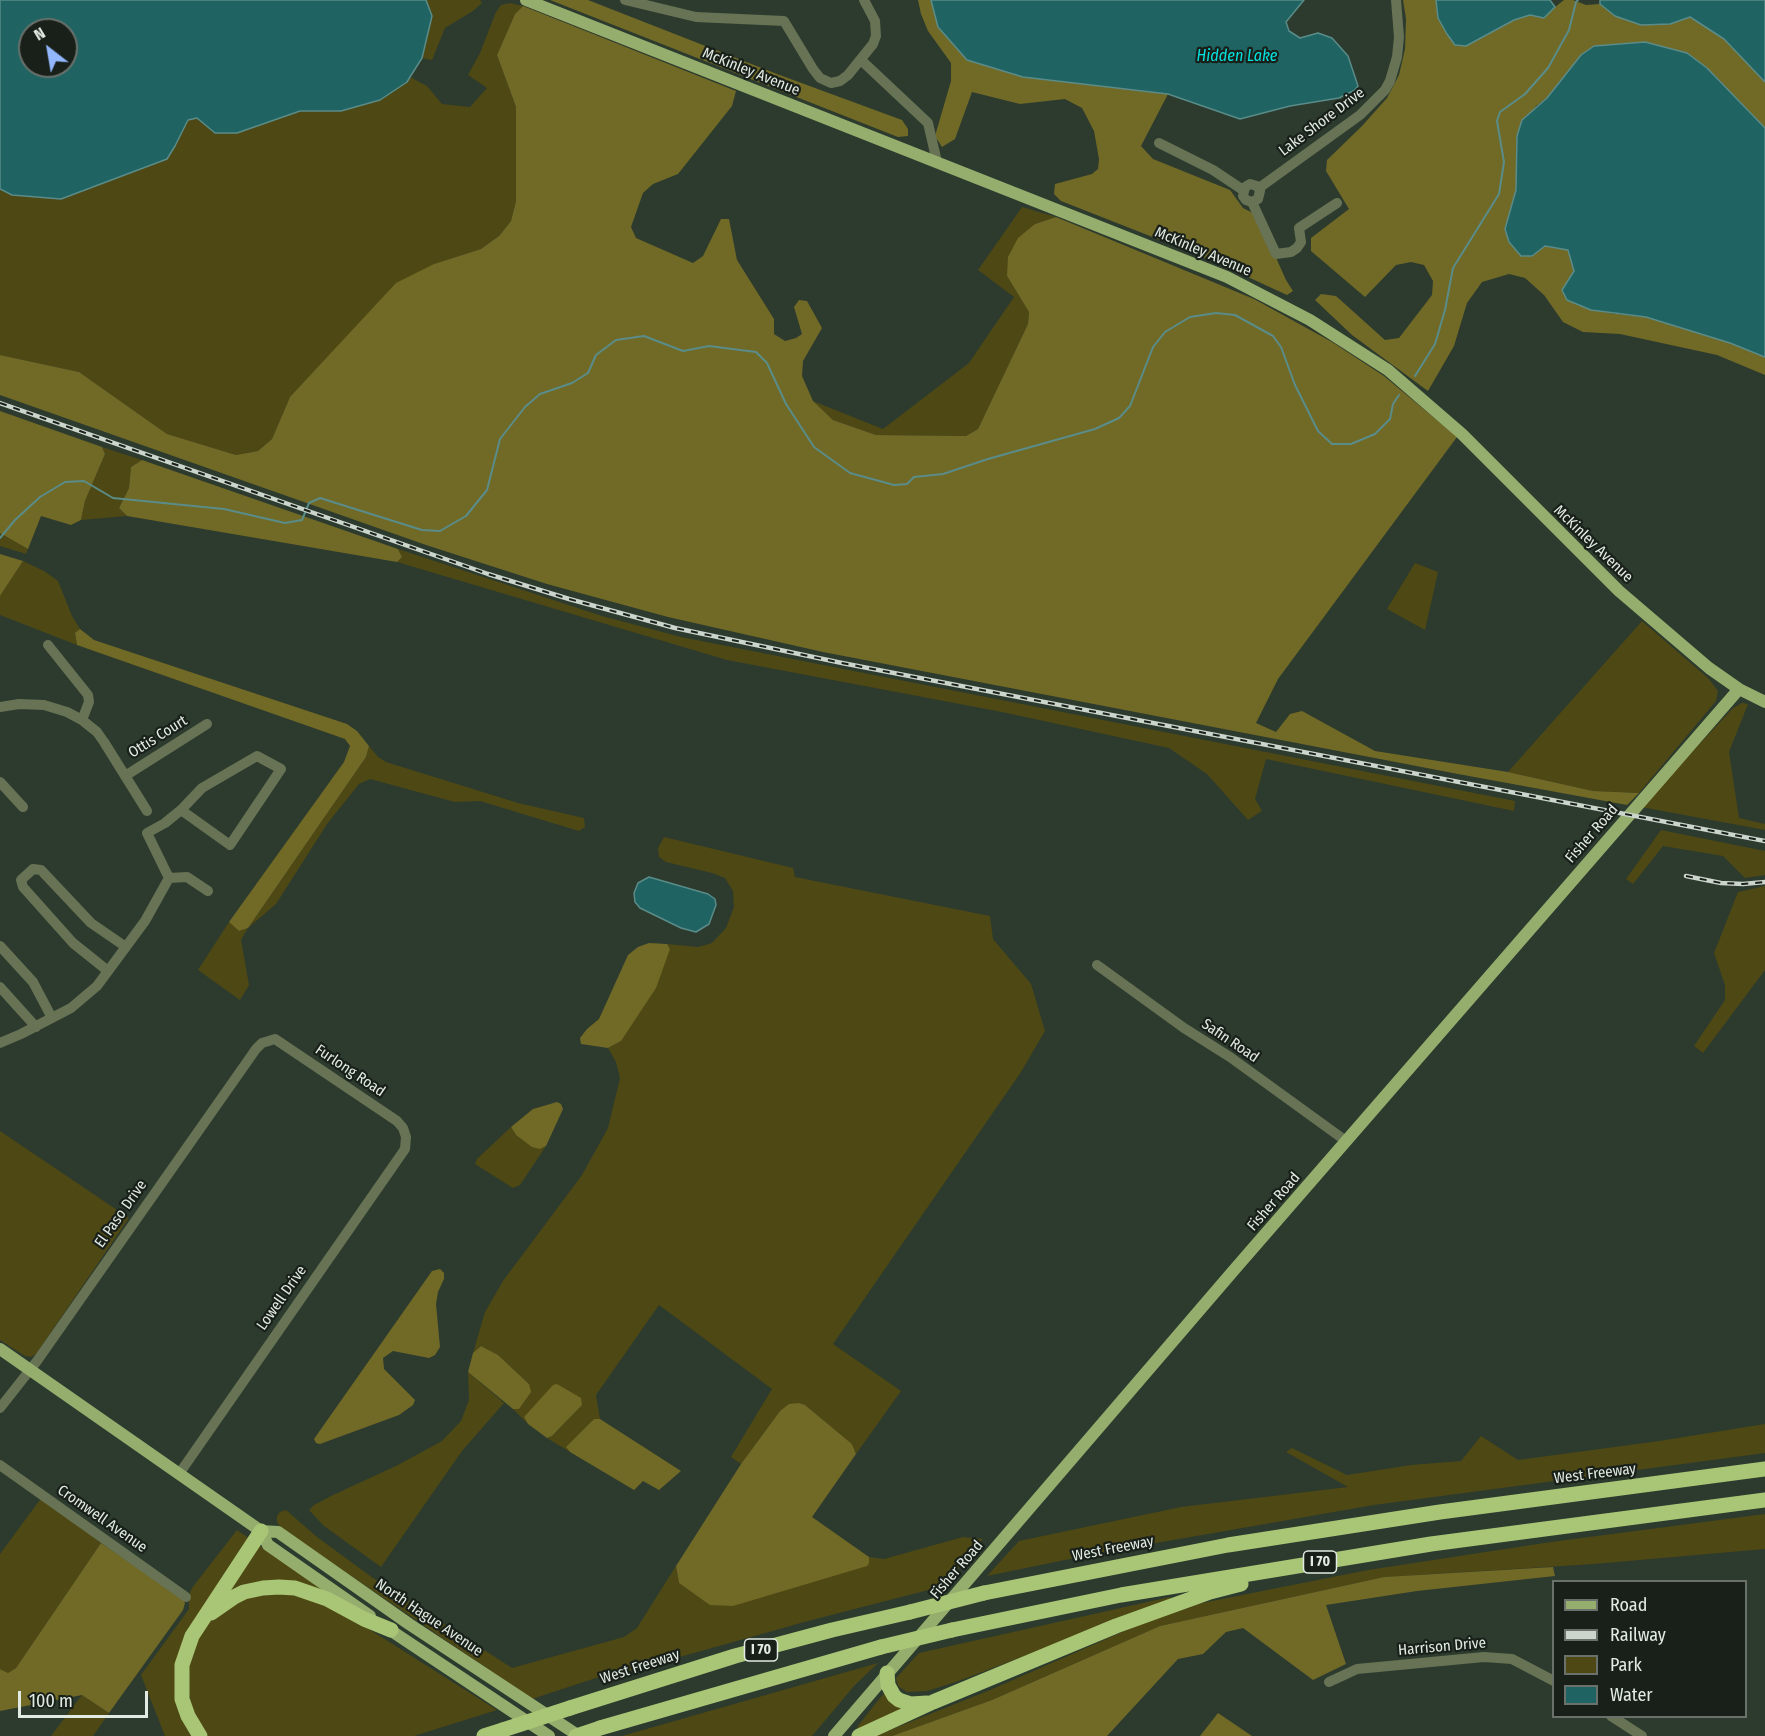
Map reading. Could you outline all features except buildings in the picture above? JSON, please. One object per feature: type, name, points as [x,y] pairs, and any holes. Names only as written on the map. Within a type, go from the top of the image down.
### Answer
[{"type":"highway","name":"West Freeway","points":[[484,1736],[735,1656],[984,1593],[1228,1545],[1440,1512],[1765,1469]]},
{"type":"highway","name":"I 70","points":[[578,1736],[881,1647],[1121,1594],[1431,1544],[1765,1500]]},
{"type":"highway","points":[[200,1736],[182,1699],[182,1665],[186,1650],[200,1623],[261,1531]]},
{"type":"highway","points":[[859,1736],[933,1702],[1116,1626],[1210,1592],[1295,1569],[1368,1554]]},
{"type":"highway","points":[[200,1623],[234,1597],[263,1588],[279,1587],[295,1588],[327,1599],[364,1619],[391,1630]]},
{"type":"highway","points":[[887,1673],[888,1685],[899,1700],[911,1704],[933,1702]]},
{"type":"main road","name":"McKinley Avenue","points":[[526,0],[1227,277],[1310,320],[1388,370],[1462,434],[1619,591],[1709,668],[1738,689],[1765,702]]},
{"type":"main road","name":"Fisher Road","points":[[834,1736],[1738,689]]},
{"type":"main road","name":"North Hague Avenue","points":[[0,1349],[261,1531],[268,1545],[549,1736]]},
{"type":"main road","name":"North Hague Avenue","points":[[261,1531],[278,1532],[410,1624],[578,1736]]},
{"type":"street","points":[[625,0],[696,17],[784,21],[813,69],[820,78],[831,83],[840,81],[848,75],[873,44],[876,36],[875,21],[864,0]]},
{"type":"street","name":"Lake Shore Drive","points":[[1252,202],[1259,197],[1259,188],[1360,115],[1385,90],[1395,68],[1397,57],[1399,37],[1396,0]]},
{"type":"street","points":[[861,60],[928,123],[937,162]]},
{"type":"street","points":[[1159,143],[1204,165],[1243,189]]},
{"type":"street","points":[[1243,189],[1250,184],[1259,188]]},
{"type":"street","points":[[1243,189],[1244,198],[1252,202],[1276,254],[1291,252],[1297,248],[1301,242],[1299,228],[1337,203]]},
{"type":"street","points":[[48,645],[88,695],[89,702],[82,720]]},
{"type":"street","points":[[0,707],[19,704],[44,705],[82,720],[101,737],[147,811]]},
{"type":"street","name":"Ottis Court","points":[[125,776],[207,724]]},
{"type":"street","points":[[169,878],[147,833],[165,823],[181,810],[202,788],[257,756],[280,769],[230,844],[181,810]]},
{"type":"street","points":[[0,782],[22,807]]},
{"type":"street","points":[[108,971],[73,943],[23,888],[21,880],[33,869],[41,870],[92,923],[126,947]]},
{"type":"street","points":[[169,878],[187,877],[208,891]]},
{"type":"street","points":[[0,1043],[52,1018],[81,1000],[97,986],[156,904],[169,878]]},
{"type":"street","points":[[0,946],[33,982],[52,1018]]},
{"type":"street","name":"Safin Road","points":[[1097,965],[1346,1141]]},
{"type":"street","points":[[0,987],[36,1027]]},
{"type":"street","name":"Furlong Road","points":[[268,1040],[275,1039],[281,1042],[397,1121],[406,1137]]},
{"type":"street","name":"El Paso Drive","points":[[0,1408],[250,1058],[261,1043],[268,1040]]},
{"type":"street","name":"Lowell Drive","points":[[178,1474],[405,1149],[406,1137]]},
{"type":"street","name":"Cromwell Avenue","points":[[0,1465],[186,1597]]},
{"type":"street","name":"Harrison Drive","points":[[1329,1682],[1357,1670],[1484,1657],[1512,1659],[1552,1680]]},
{"type":"street","points":[[1614,1718],[1642,1736]]},
{"type":"green space","points":[[426,0],[480,0],[482,3],[445,28],[432,60],[422,58],[432,16]]},
{"type":"green space","points":[[510,3],[523,6],[515,14],[497,55],[516,107],[516,201],[511,221],[499,236],[481,249],[434,264],[290,397],[272,439],[258,451],[236,455],[167,434],[79,372],[0,355],[0,189],[12,195],[175,146],[187,120],[197,118],[215,133],[237,133],[300,111],[341,111],[407,82],[410,77],[427,86],[442,104],[470,107],[487,88],[468,75],[480,53],[496,12],[501,5]]},
{"type":"green space","points":[[1022,207],[1056,217],[1035,224],[1007,276],[1029,312],[1028,324],[978,429],[966,436],[876,435],[833,420],[813,401],[883,429],[969,363],[1014,297],[978,270]]},
{"type":"green space","points":[[102,447],[142,460],[131,467],[129,488],[119,508],[127,516],[81,520],[85,501],[105,454]]},
{"type":"green space","points":[[0,533],[28,549],[26,554],[0,546]]},
{"type":"green space","points":[[398,549],[602,616],[681,637],[1515,801],[1514,811],[1266,759],[1255,799],[1262,811],[1248,820],[1207,774],[1169,748],[1002,712],[727,660],[397,562],[402,557]]},
{"type":"green space","points":[[23,561],[58,581],[72,616],[80,629],[75,634],[77,645],[0,615],[0,596]]},
{"type":"green space","points":[[1415,563],[1438,572],[1425,630],[1387,609]]},
{"type":"green space","points":[[1642,621],[1708,678],[1718,691],[1716,701],[1639,793],[1593,791],[1508,772]]},
{"type":"green space","points":[[1742,703],[1748,704],[1729,752],[1739,818],[1765,824],[1765,830],[1641,807],[1733,708]]},
{"type":"green space","points":[[369,746],[378,757],[386,762],[518,803],[584,818],[585,827],[579,831],[480,801],[455,802],[370,779],[359,784],[327,824],[276,904],[248,928],[366,757]]},
{"type":"green space","points":[[1661,830],[1765,851],[1765,875],[1745,878],[1723,856],[1663,846],[1633,884],[1626,879]]},
{"type":"green space","points":[[664,837],[793,868],[795,877],[990,916],[993,939],[1031,984],[1045,1031],[1021,1072],[833,1344],[901,1391],[856,1454],[852,1444],[805,1405],[799,1403],[780,1411],[741,1464],[731,1457],[772,1389],[659,1305],[596,1395],[600,1419],[594,1419],[567,1447],[570,1452],[547,1438],[552,1436],[582,1405],[524,1417],[528,1424],[513,1409],[519,1409],[529,1384],[498,1355],[481,1346],[473,1353],[485,1312],[503,1281],[582,1175],[608,1128],[620,1078],[616,1062],[608,1048],[621,1041],[670,949],[667,944],[698,947],[712,943],[726,928],[734,907],[733,891],[725,878],[666,862],[659,857],[658,848]]},
{"type":"green space","points":[[1765,886],[1765,970],[1703,1053],[1694,1046],[1725,1000],[1725,985],[1714,953],[1738,892]]},
{"type":"green space","points":[[229,922],[239,931],[248,928],[241,940],[249,985],[240,1000],[198,970]]},
{"type":"green space","points":[[511,1127],[516,1135],[540,1149],[546,1146],[520,1185],[513,1188],[475,1164],[477,1159]]},
{"type":"green space","points":[[0,1131],[129,1218],[36,1354],[31,1357],[25,1356],[0,1340]]},
{"type":"green space","points":[[468,1372],[504,1403],[462,1451],[381,1567],[324,1526],[309,1510],[331,1496],[398,1465],[442,1441],[461,1421],[469,1400]]},
{"type":"green space","points":[[1765,1424],[1765,1453],[1374,1505],[1099,1553],[987,1576],[1019,1541],[1181,1507],[1348,1487],[1286,1452],[1292,1448],[1347,1475],[1411,1465],[1461,1461],[1481,1436],[1518,1460]]},
{"type":"green space","points":[[42,1497],[101,1543],[16,1668],[8,1673],[0,1669],[0,1554]]},
{"type":"green space","points":[[286,1510],[317,1537],[373,1578],[512,1668],[624,1637],[637,1628],[676,1566],[679,1583],[869,1563],[869,1557],[884,1559],[963,1537],[983,1539],[944,1586],[596,1678],[532,1699],[281,1528],[277,1522],[277,1516]]},
{"type":"green space","points":[[1765,1514],[1765,1549],[1594,1564],[1384,1577],[1160,1626],[992,1700],[892,1736],[875,1736],[990,1690],[1161,1615],[1202,1603],[1368,1570],[1551,1542]]},
{"type":"green space","points":[[237,1530],[250,1539],[182,1643],[194,1736],[165,1736],[141,1675],[189,1609],[189,1595],[192,1588]]},
{"type":"green space","points":[[257,1544],[322,1589],[226,1594]]},
{"type":"green space","points":[[290,1592],[337,1609],[497,1710],[414,1736],[208,1736],[195,1717],[187,1688],[191,1652],[204,1627],[228,1606],[258,1594]]},
{"type":"green space","points":[[1170,1597],[1171,1600],[956,1682],[927,1691],[907,1692],[898,1686],[896,1678],[919,1653]]},
{"type":"green space","points":[[878,1663],[854,1686],[812,1736],[622,1736]]},
{"type":"green space","points":[[884,1693],[907,1709],[861,1730],[857,1727]]},
{"type":"green space","points":[[82,1695],[109,1713],[93,1736],[51,1736]]},
{"type":"shaded area","points":[[550,0],[588,0],[902,120],[908,129],[908,136],[898,137]]},
{"type":"shaded area","points":[[918,0],[931,0],[939,27],[1116,86],[1168,94],[1141,146],[1153,159],[1230,190],[1243,208],[1257,215],[1293,291],[1287,295],[1211,260],[1061,201],[1054,194],[1055,184],[1092,174],[1098,169],[1099,159],[1094,131],[1082,108],[1065,99],[1020,104],[972,92],[955,139],[942,147],[935,136],[951,81],[951,63],[928,31]]},
{"type":"shaded area","points":[[1403,0],[1436,0],[1438,18],[1466,46],[1514,20],[1555,7],[1564,0],[1573,0],[1586,5],[1600,4],[1615,16],[1670,24],[1689,17],[1724,39],[1761,77],[1765,82],[1765,128],[1707,68],[1687,53],[1581,55],[1547,98],[1536,106],[1517,136],[1516,190],[1505,229],[1532,256],[1544,246],[1568,250],[1574,271],[1562,290],[1608,313],[1646,317],[1730,343],[1765,357],[1765,375],[1717,355],[1620,334],[1583,332],[1563,322],[1544,295],[1525,278],[1509,274],[1482,282],[1467,303],[1454,346],[1428,391],[1352,335],[1315,300],[1321,294],[1336,296],[1385,340],[1399,338],[1432,295],[1433,281],[1424,265],[1411,262],[1396,265],[1365,297],[1311,251],[1311,238],[1349,209],[1326,171],[1327,160],[1387,98],[1399,75],[1405,49],[1406,19]]},
{"type":"shaded area","points":[[523,6],[736,91],[732,106],[678,174],[653,184],[643,193],[631,227],[636,238],[693,263],[703,256],[721,219],[729,219],[737,260],[774,319],[774,334],[785,341],[802,334],[794,307],[799,300],[807,301],[822,328],[803,361],[802,376],[813,401],[833,420],[876,435],[966,436],[978,429],[1028,324],[1029,312],[1007,276],[1008,257],[1018,238],[1035,224],[1056,217],[1254,299],[1332,342],[1384,376],[1457,437],[1278,679],[1256,723],[1276,732],[1290,714],[1302,711],[1375,751],[1508,772],[1593,791],[1639,793],[1627,805],[823,652],[668,617],[547,584],[426,545],[0,395],[0,355],[79,372],[167,434],[236,455],[258,451],[272,439],[290,397],[396,283],[434,264],[481,249],[499,236],[511,221],[516,201],[516,107],[497,55],[515,14]]},
{"type":"shaded area","points":[[0,411],[102,447],[105,454],[85,501],[81,520],[71,525],[41,516],[28,549],[0,533]]},
{"type":"shaded area","points":[[142,460],[398,549],[402,557],[397,562],[127,516],[119,508],[129,488],[131,467]]},
{"type":"shaded area","points":[[0,554],[23,561],[0,596]]},
{"type":"shaded area","points":[[80,629],[94,640],[347,724],[357,731],[369,746],[366,757],[248,928],[239,931],[229,922],[344,762],[350,746],[345,739],[77,645],[75,633]]},
{"type":"shaded area","points":[[649,943],[667,944],[670,949],[656,988],[621,1041],[608,1048],[581,1044],[580,1038],[599,1019],[628,955],[638,947]]},
{"type":"shaded area","points":[[557,1102],[563,1109],[546,1146],[540,1149],[532,1147],[516,1135],[511,1127],[533,1109]]},
{"type":"shaded area","points":[[440,1269],[444,1273],[444,1279],[436,1304],[440,1347],[435,1355],[429,1358],[393,1351],[383,1358],[384,1369],[415,1400],[413,1405],[399,1415],[320,1444],[316,1443],[314,1439],[432,1271]]},
{"type":"shaded area","points":[[481,1346],[498,1355],[529,1384],[531,1392],[519,1409],[513,1409],[468,1372],[473,1353]]},
{"type":"shaded area","points":[[557,1384],[581,1398],[582,1405],[552,1436],[547,1438],[528,1424],[524,1417],[553,1385]]},
{"type":"shaded area","points":[[789,1404],[805,1405],[852,1444],[856,1454],[812,1517],[869,1557],[869,1563],[867,1566],[733,1606],[710,1605],[679,1583],[676,1566],[741,1464],[780,1411]]},
{"type":"shaded area","points":[[594,1419],[600,1419],[681,1471],[659,1490],[643,1481],[634,1490],[570,1452],[566,1447]]},
{"type":"shaded area","points":[[101,1543],[182,1598],[185,1603],[183,1610],[109,1713],[82,1695],[0,1711],[0,1669],[8,1673],[16,1668]]},
{"type":"shaded area","points":[[1553,1567],[1555,1576],[1417,1591],[1326,1605],[1346,1664],[1313,1680],[1243,1628],[1226,1632],[1203,1654],[1178,1659],[1107,1736],[892,1736],[992,1700],[1160,1626],[1384,1577]]},
{"type":"shaded area","points":[[1218,1713],[1252,1736],[1200,1736]]},
{"type":"water","points":[[0,0],[426,0],[432,16],[422,58],[407,82],[380,100],[341,111],[300,111],[237,133],[215,133],[197,118],[188,120],[167,159],[61,199],[12,195],[0,189]]},
{"type":"water","name":"Hidden Lake","points":[[931,0],[1304,0],[1286,22],[1289,31],[1300,38],[1318,33],[1332,38],[1348,56],[1358,86],[1339,98],[1290,106],[1240,119],[1168,94],[1023,77],[967,60],[938,27]]},
{"type":"water","points":[[1436,0],[1550,0],[1555,7],[1544,18],[1530,15],[1514,20],[1466,46],[1455,45],[1447,34],[1438,18]]},
{"type":"water","points":[[1600,0],[1765,0],[1765,82],[1724,39],[1690,17],[1670,24],[1641,25],[1615,16],[1600,4]]},
{"type":"water","points":[[1645,42],[1687,53],[1707,68],[1765,128],[1765,357],[1730,343],[1646,317],[1591,310],[1567,300],[1562,290],[1574,271],[1568,250],[1545,246],[1532,256],[1521,256],[1509,242],[1505,229],[1516,190],[1517,136],[1522,120],[1547,98],[1581,55],[1594,46]]},
{"type":"water","points":[[649,877],[708,894],[715,899],[716,905],[709,924],[696,932],[681,928],[640,908],[635,902],[634,893],[638,883]]},
{"type":"waterway","points":[[1415,376],[1435,344],[1445,310],[1453,268],[1499,194],[1504,162],[1497,121],[1500,112],[1525,94],[1548,68],[1569,30],[1578,0]]},
{"type":"waterway","points":[[0,538],[15,520],[40,497],[65,482],[84,481],[113,498],[224,509],[285,523],[302,520],[309,503],[320,498],[422,530],[440,531],[466,516],[487,490],[500,439],[525,407],[540,394],[572,383],[588,373],[596,355],[616,340],[644,336],[683,351],[709,346],[756,352],[767,363],[786,404],[814,447],[850,473],[894,485],[907,484],[914,477],[943,474],[1095,429],[1119,418],[1130,406],[1153,347],[1165,332],[1190,317],[1216,313],[1235,315],[1273,336],[1281,347],[1295,385],[1318,431],[1332,444],[1351,444],[1375,434],[1390,419],[1393,404],[1399,395]]},
{"type":"railway","points":[[0,403],[488,574],[675,628],[842,663],[1765,841]]},
{"type":"railway","points":[[1686,876],[1721,883],[1765,882]]}]
